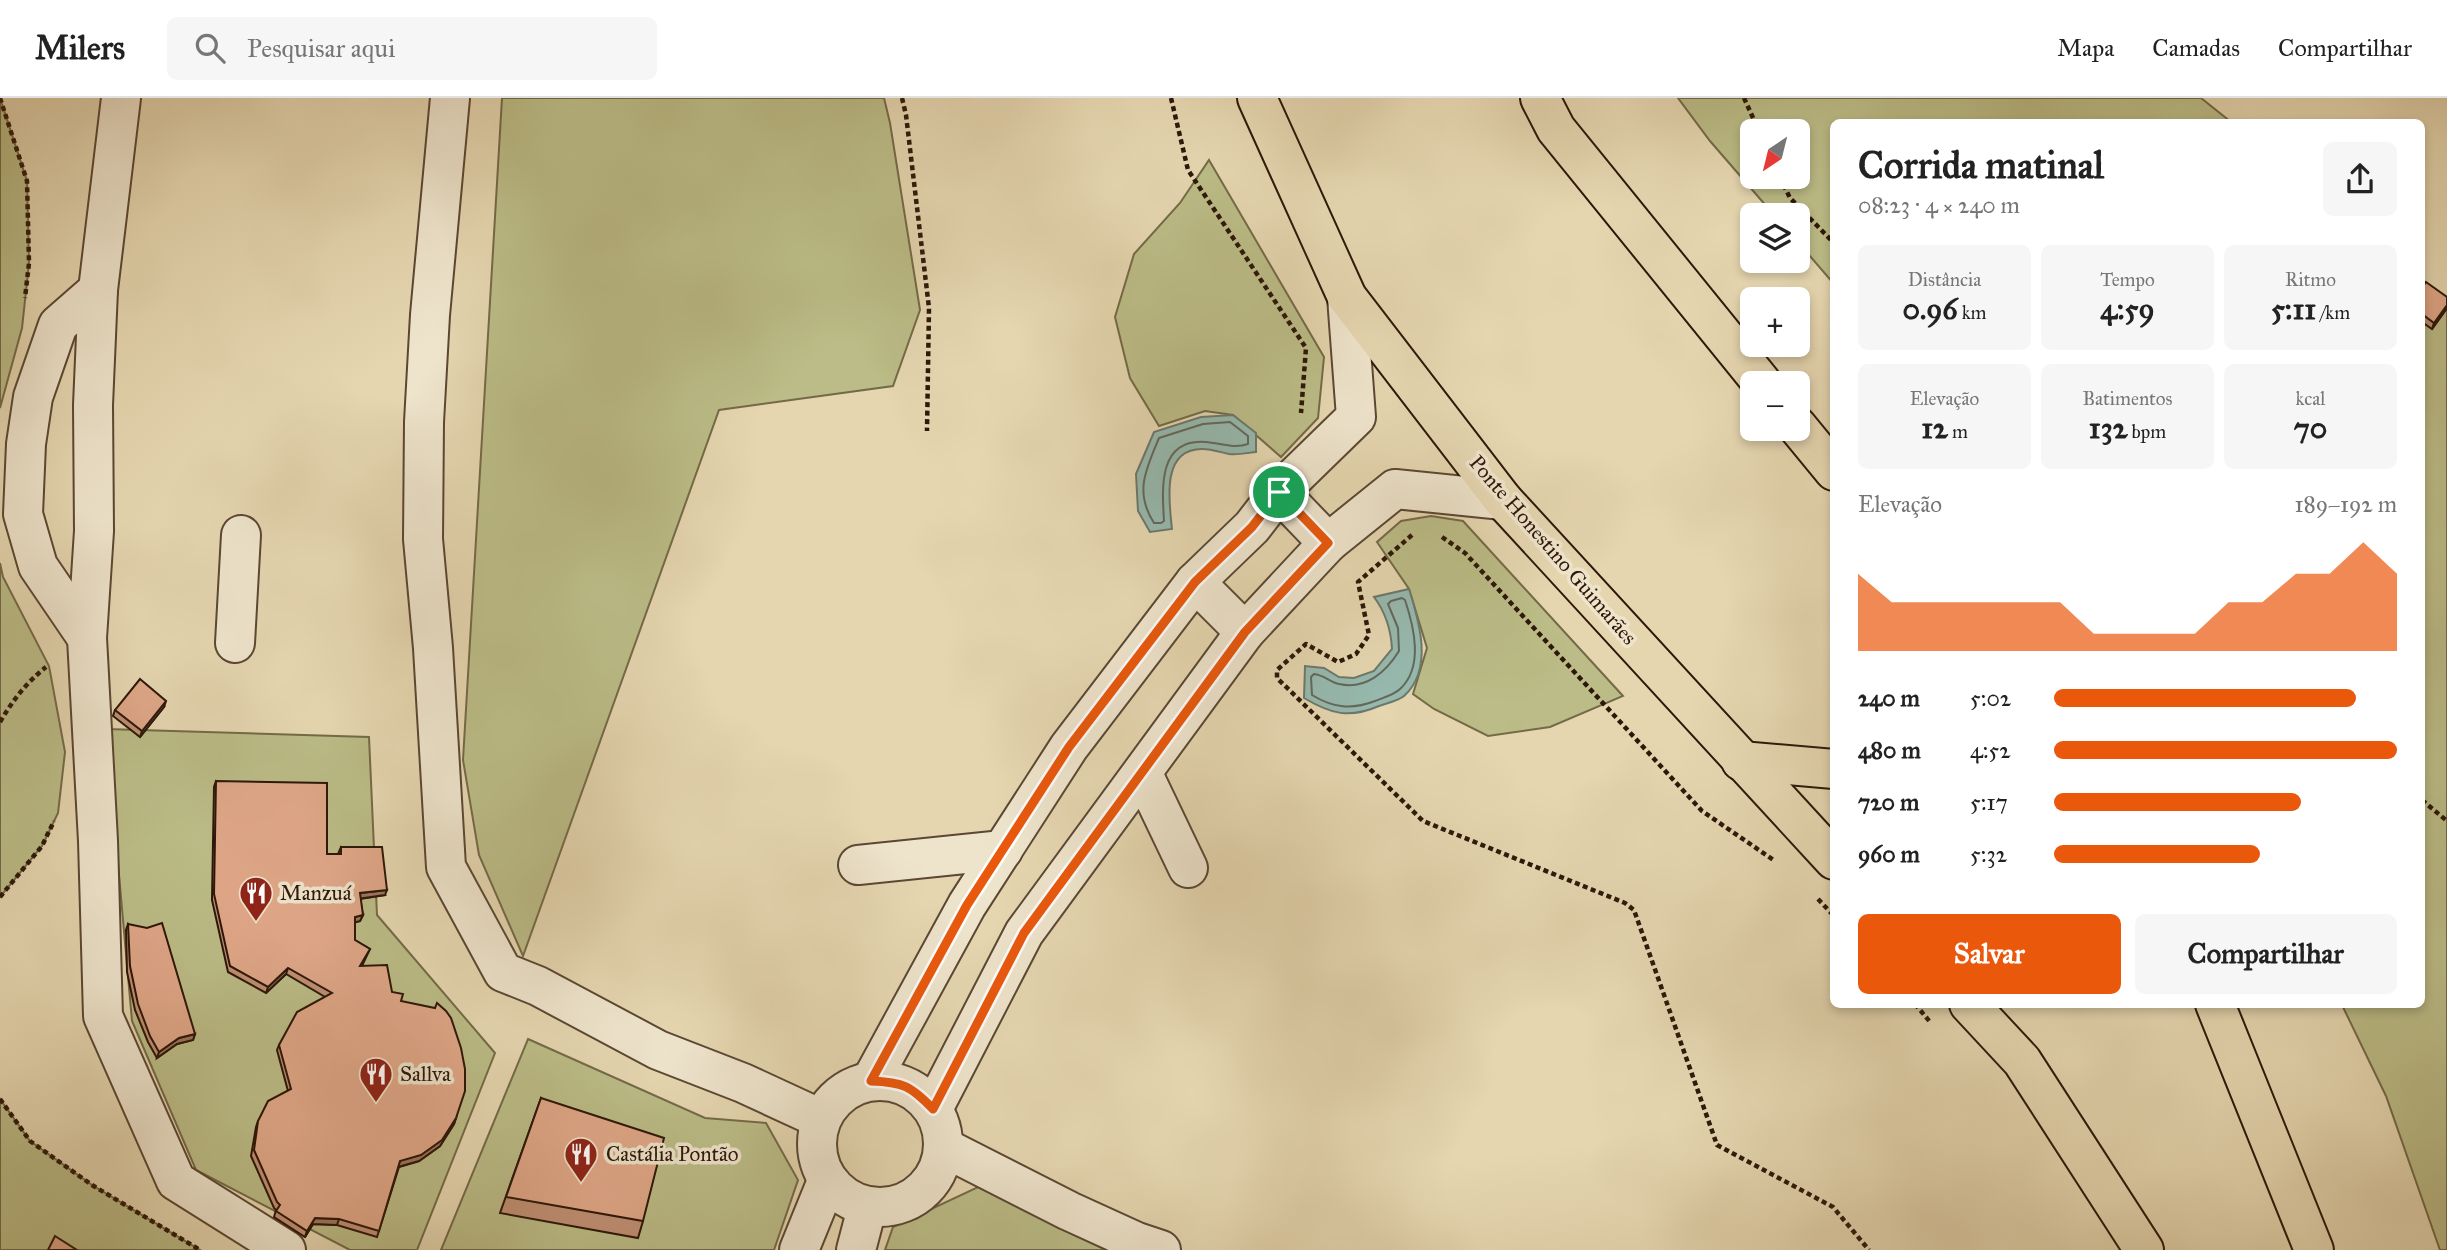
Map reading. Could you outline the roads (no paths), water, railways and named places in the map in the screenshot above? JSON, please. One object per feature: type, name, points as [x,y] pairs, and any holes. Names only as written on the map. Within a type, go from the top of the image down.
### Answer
[{"type":"main road","name":"Ponte Honestino Guimarães","points":[[1257,98],[1347,297],[1503,500],[1830,856]]},
{"type":"main road","points":[[1541,98],[1556,130],[1752,371]]},
{"type":"main road","points":[[1809,441],[1830,466]]},
{"type":"main road","points":[[1741,761],[1830,769]]},
{"type":"main road","points":[[1973,1008],[2022,1061],[2144,1250]]},
{"type":"main road","points":[[2216,1008],[2314,1250]]},
{"type":"lane","points":[[121,98],[98,290],[93,405],[94,531],[87,638],[98,841],[103,1016],[176,1181],[286,1250]]},
{"type":"lane","points":[[450,98],[430,314],[424,422],[423,539],[433,648],[446,867],[503,972],[538,986],[658,1050],[743,1083],[821,1119]]},
{"type":"lane","points":[[87,638],[38,566],[23,514],[23,502],[26,444],[33,397],[58,325],[98,290]]},
{"type":"lane","points":[[871,1081],[967,905],[1069,747],[1195,582],[1252,527],[1279,492],[1356,417],[1347,297]]},
{"type":"lane","points":[[933,1109],[1024,933],[1245,632],[1328,543],[1395,489],[1503,500]]},
{"type":"lane","points":[[1279,492],[1328,543]]},
{"type":"lane","points":[[235,643],[241,535]]},
{"type":"lane","points":[[1195,582],[1245,632]]},
{"type":"lane","points":[[1143,774],[1188,868]]},
{"type":"lane","points":[[858,865],[1003,850]]},
{"type":"lane","points":[[871,1081],[895,1082],[916,1091],[933,1109],[945,1148],[932,1183],[904,1205],[867,1208],[844,1198],[827,1181],[816,1150],[821,1119],[841,1093],[871,1081]]},
{"type":"lane","points":[[945,1148],[1069,1212],[1161,1250]]},
{"type":"lane","points":[[799,1250],[827,1181]]},
{"type":"lane","points":[[856,1250],[867,1208]]},
{"type":"water","points":[[1233,415],[1256,433],[1256,452],[1232,454],[1202,449],[1189,451],[1180,458],[1170,478],[1172,529],[1150,532],[1138,511],[1136,474],[1154,432],[1201,417]]},
{"type":"water","points":[[1409,589],[1422,644],[1419,672],[1404,696],[1368,710],[1349,713],[1323,708],[1304,698],[1305,666],[1324,668],[1339,677],[1354,678],[1374,671],[1392,649],[1387,622],[1374,597]]},
{"type":"place","name":"Manzuá","points":[[256,923]]},
{"type":"place","name":"Sallva","points":[[376,1104]]},
{"type":"place","name":"Castália Pontão","points":[[581,1184]]}]
